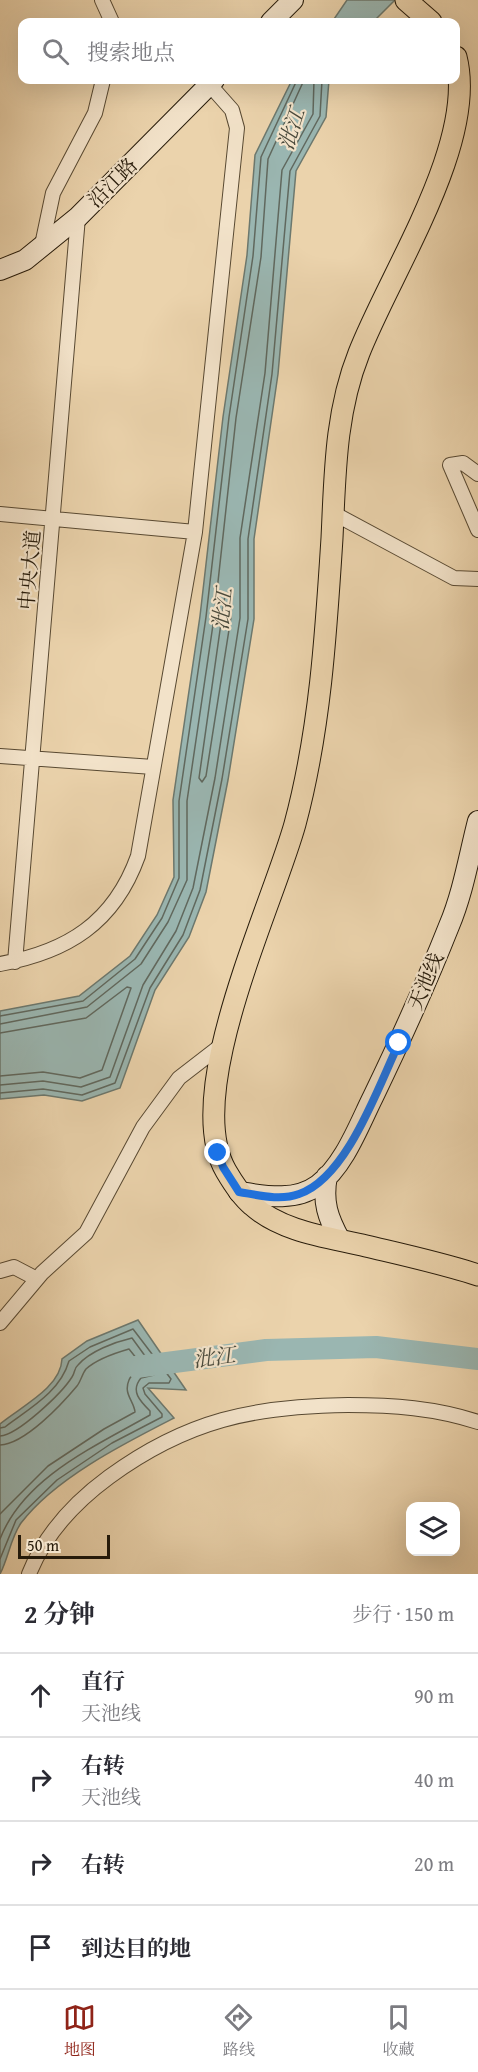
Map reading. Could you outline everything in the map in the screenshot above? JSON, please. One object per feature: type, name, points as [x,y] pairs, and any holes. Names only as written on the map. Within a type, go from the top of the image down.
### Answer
[{"type":"main road","points":[[406,0],[426,18]]},
{"type":"main road","points":[[460,84],[461,95],[453,141],[438,182],[359,351],[350,380],[338,441],[321,680],[310,764],[293,830],[224,1044],[213,1100],[215,1137],[223,1167],[239,1192],[253,1207],[291,1227],[478,1275]]},
{"type":"street","points":[[102,0],[110,18]]},
{"type":"street","points":[[275,18],[293,0]]},
{"type":"street","points":[[42,245],[53,193],[95,113],[103,84]]},
{"type":"street","name":"沿江路","points":[[0,270],[25,260],[78,217],[209,84]]},
{"type":"street","points":[[0,964],[15,962],[59,948],[76,938],[104,916],[131,875],[138,856],[195,532],[237,128],[232,110],[212,84]]},
{"type":"street","name":"中央大道","points":[[15,962],[78,217]]},
{"type":"street","points":[[478,474],[463,463],[450,465],[478,530]]},
{"type":"street","points":[[333,513],[454,578],[478,579]]},
{"type":"street","points":[[0,514],[195,532]]},
{"type":"street","points":[[0,756],[153,767]]},
{"type":"street","name":"天池线","points":[[239,1192],[275,1197],[297,1195],[317,1185],[327,1176],[361,1121],[399,1043],[450,926],[478,821]]},
{"type":"street","points":[[0,1323],[37,1279],[86,1233],[143,1127],[179,1078],[224,1044]]},
{"type":"street","points":[[327,1176],[324,1194],[326,1211],[340,1240]]},
{"type":"street","points":[[0,1271],[14,1267],[37,1279]]},
{"type":"street","points":[[29,1574],[34,1560],[56,1528],[88,1493],[165,1441],[200,1426],[238,1415],[292,1406],[412,1407],[451,1414],[478,1422]]},
{"type":"water","points":[[347,0],[395,0],[377,18],[335,18]]},
{"type":"water","points":[[290,84],[329,84],[326,117],[296,171],[278,374],[254,539],[254,619],[228,780],[206,892],[189,937],[155,990],[120,1088],[82,1101],[44,1095],[0,1099],[0,1011],[79,996],[130,956],[157,915],[174,877],[173,800],[200,616],[223,417],[247,255],[255,155]]},
{"type":"water","points":[[138,1320],[186,1390],[148,1388],[174,1418],[92,1463],[52,1491],[21,1523],[0,1574],[0,1424],[47,1388],[55,1379],[62,1359],[87,1341]]},
{"type":"waterway","name":"沘江","points":[[136,1367],[266,1350],[376,1347],[478,1359]]},
{"type":"route","points":[[218,1153],[223,1167],[239,1192],[275,1197],[289,1196],[297,1195],[317,1185],[336,1164],[357,1131],[399,1043]]}]
